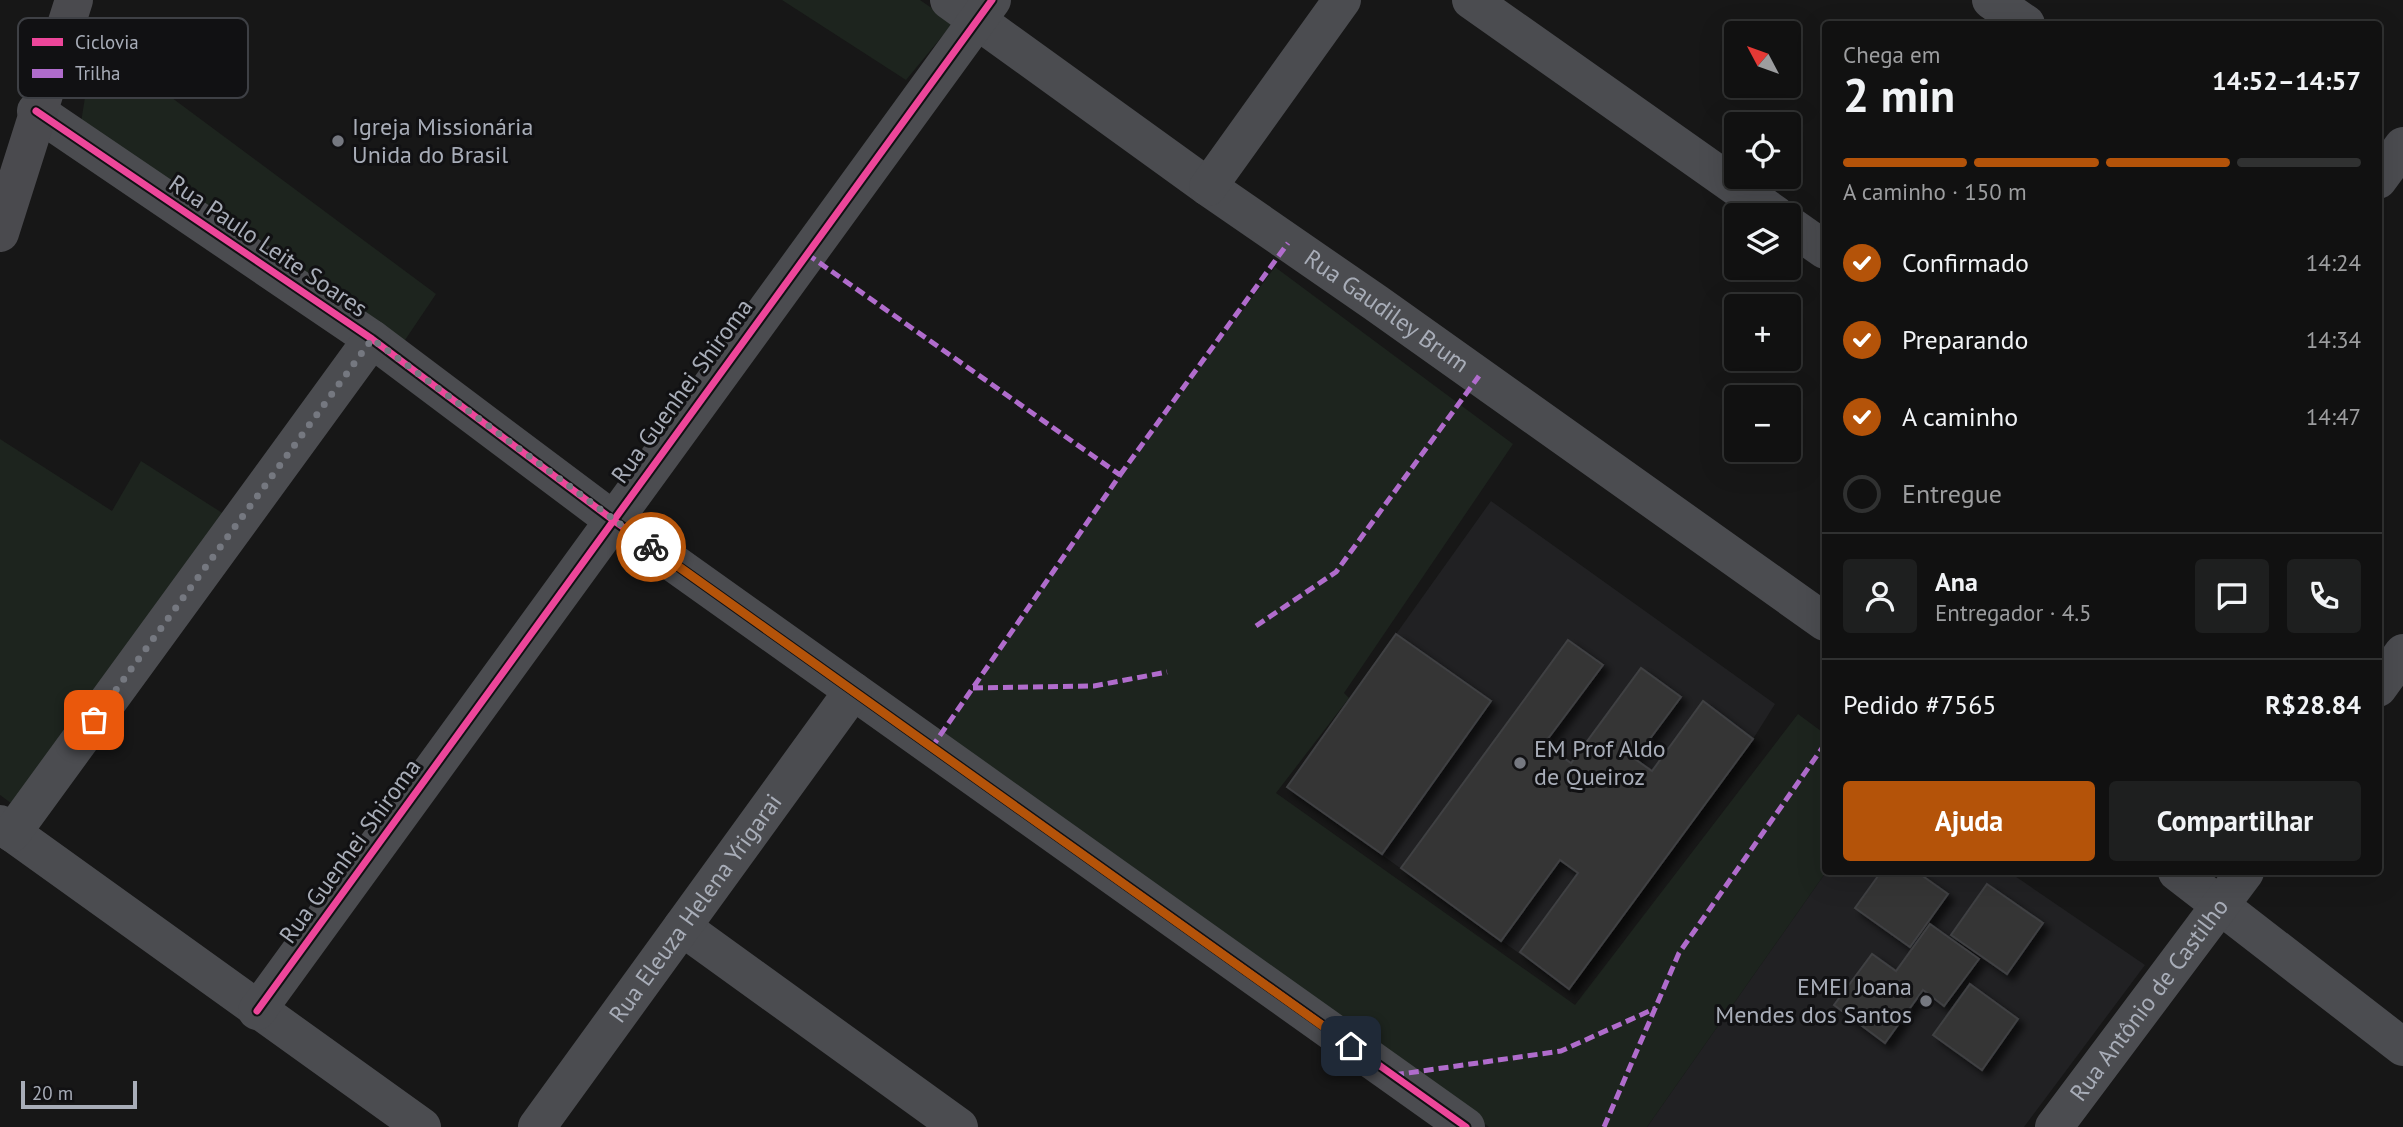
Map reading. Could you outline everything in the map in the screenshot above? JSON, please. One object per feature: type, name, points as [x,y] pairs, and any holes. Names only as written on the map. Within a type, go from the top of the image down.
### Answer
[{"type":"main road","points":[[68,18],[74,0]]},
{"type":"main road","points":[[0,233],[40,98]]},
{"type":"street","points":[[1208,187],[1342,0]]},
{"type":"street","points":[[1471,0],[1759,203]]},
{"type":"street","points":[[1991,0],[2022,21]]},
{"type":"street","name":"Rua Gaudiley Brum","points":[[973,7],[1208,187],[1822,620]]},
{"type":"street","name":"Rua Guenhei Shiroma","points":[[257,1011],[613,520],[973,7]]},
{"type":"street","name":"Rua Paulo Leite Soares","points":[[36,111],[372,339],[613,520],[1465,1127]]},
{"type":"street","points":[[2382,175],[2403,146]]},
{"type":"street","points":[[1801,233],[1822,248]]},
{"type":"street","points":[[372,339],[6,829],[422,1127]]},
{"type":"street","name":"Rua Eleuza Helena Yrigarai","points":[[537,1127],[853,691]]},
{"type":"street","points":[[2182,875],[2222,903],[2403,1046]]},
{"type":"street","name":"Rua Antônio de Castilho","points":[[2054,1127],[2243,875]]},
{"type":"street","points":[[682,927],[959,1127]]},
{"type":"shaded area","points":[[782,0],[920,0],[953,23],[906,80]]},
{"type":"shaded area","points":[[85,98],[172,98],[436,294],[401,346],[80,129]]},
{"type":"shaded area","points":[[1275,267],[1513,444],[1344,693],[1349,698],[1276,793],[1575,1005],[1798,714],[1822,732],[1824,875],[1647,1127],[1489,1127],[941,736],[1120,475]]},
{"type":"shaded area","points":[[0,439],[112,511],[141,461],[227,516],[15,806],[0,795]]},
{"type":"shaded area","name":"EM Prof Aldo de Queiroz","points":[[1491,501],[1775,704],[1753,739],[1569,989],[1287,787]]},
{"type":"shaded area","name":"EMEI Joana Mendes dos Santos","points":[[1824,875],[2013,875],[2145,965],[2024,1127],[1647,1127]]},
{"type":"building","points":[[1396,634],[1491,701],[1382,854],[1287,787]]},
{"type":"building","points":[[1568,640],[1603,665],[1544,744],[1571,763],[1641,668],[1681,697],[1635,759],[1652,771],[1703,701],[1753,739],[1569,989],[1520,952],[1578,873],[1560,860],[1501,941],[1401,868]]},
{"type":"building","points":[[1879,875],[1921,875],[1948,894],[1910,947],[1855,908]]},
{"type":"building","points":[[1987,884],[2043,923],[2007,974],[1951,935]]},
{"type":"building","points":[[1930,924],[1979,959],[1944,1006],[1923,990],[1885,1043],[1834,1005],[1872,954],[1896,971]]},
{"type":"building","points":[[1970,984],[2018,1019],[1982,1070],[1933,1035]]},
{"type":"marked path","points":[[1120,475],[1288,243]]},
{"type":"marked path","points":[[807,254],[1120,475],[932,747]]},
{"type":"marked path","points":[[1256,626],[1336,572],[1479,376]]},
{"type":"marked path","points":[[973,688],[1094,686],[1167,672]]},
{"type":"marked path","points":[[1604,1127],[1679,953],[1822,748]]},
{"type":"marked path","points":[[1394,1075],[1561,1051],[1656,1008]]},
{"type":"cycle path","points":[[257,1011],[992,0]]},
{"type":"cycle path","points":[[36,111],[372,339],[613,520],[1466,1127]]},
{"type":"way so far","points":[[94,720],[372,339],[651,547]]},
{"type":"place","name":"Igreja Missionária Unida do Brasil","points":[[338,141]]},
{"type":"place","name":"EM Prof Aldo de Queiroz","points":[[1520,763]]},
{"type":"place","name":"EMEI Joana Mendes dos Santos","points":[[1926,1001]]},
{"type":"route","points":[[651,547],[1351,1046]]}]
